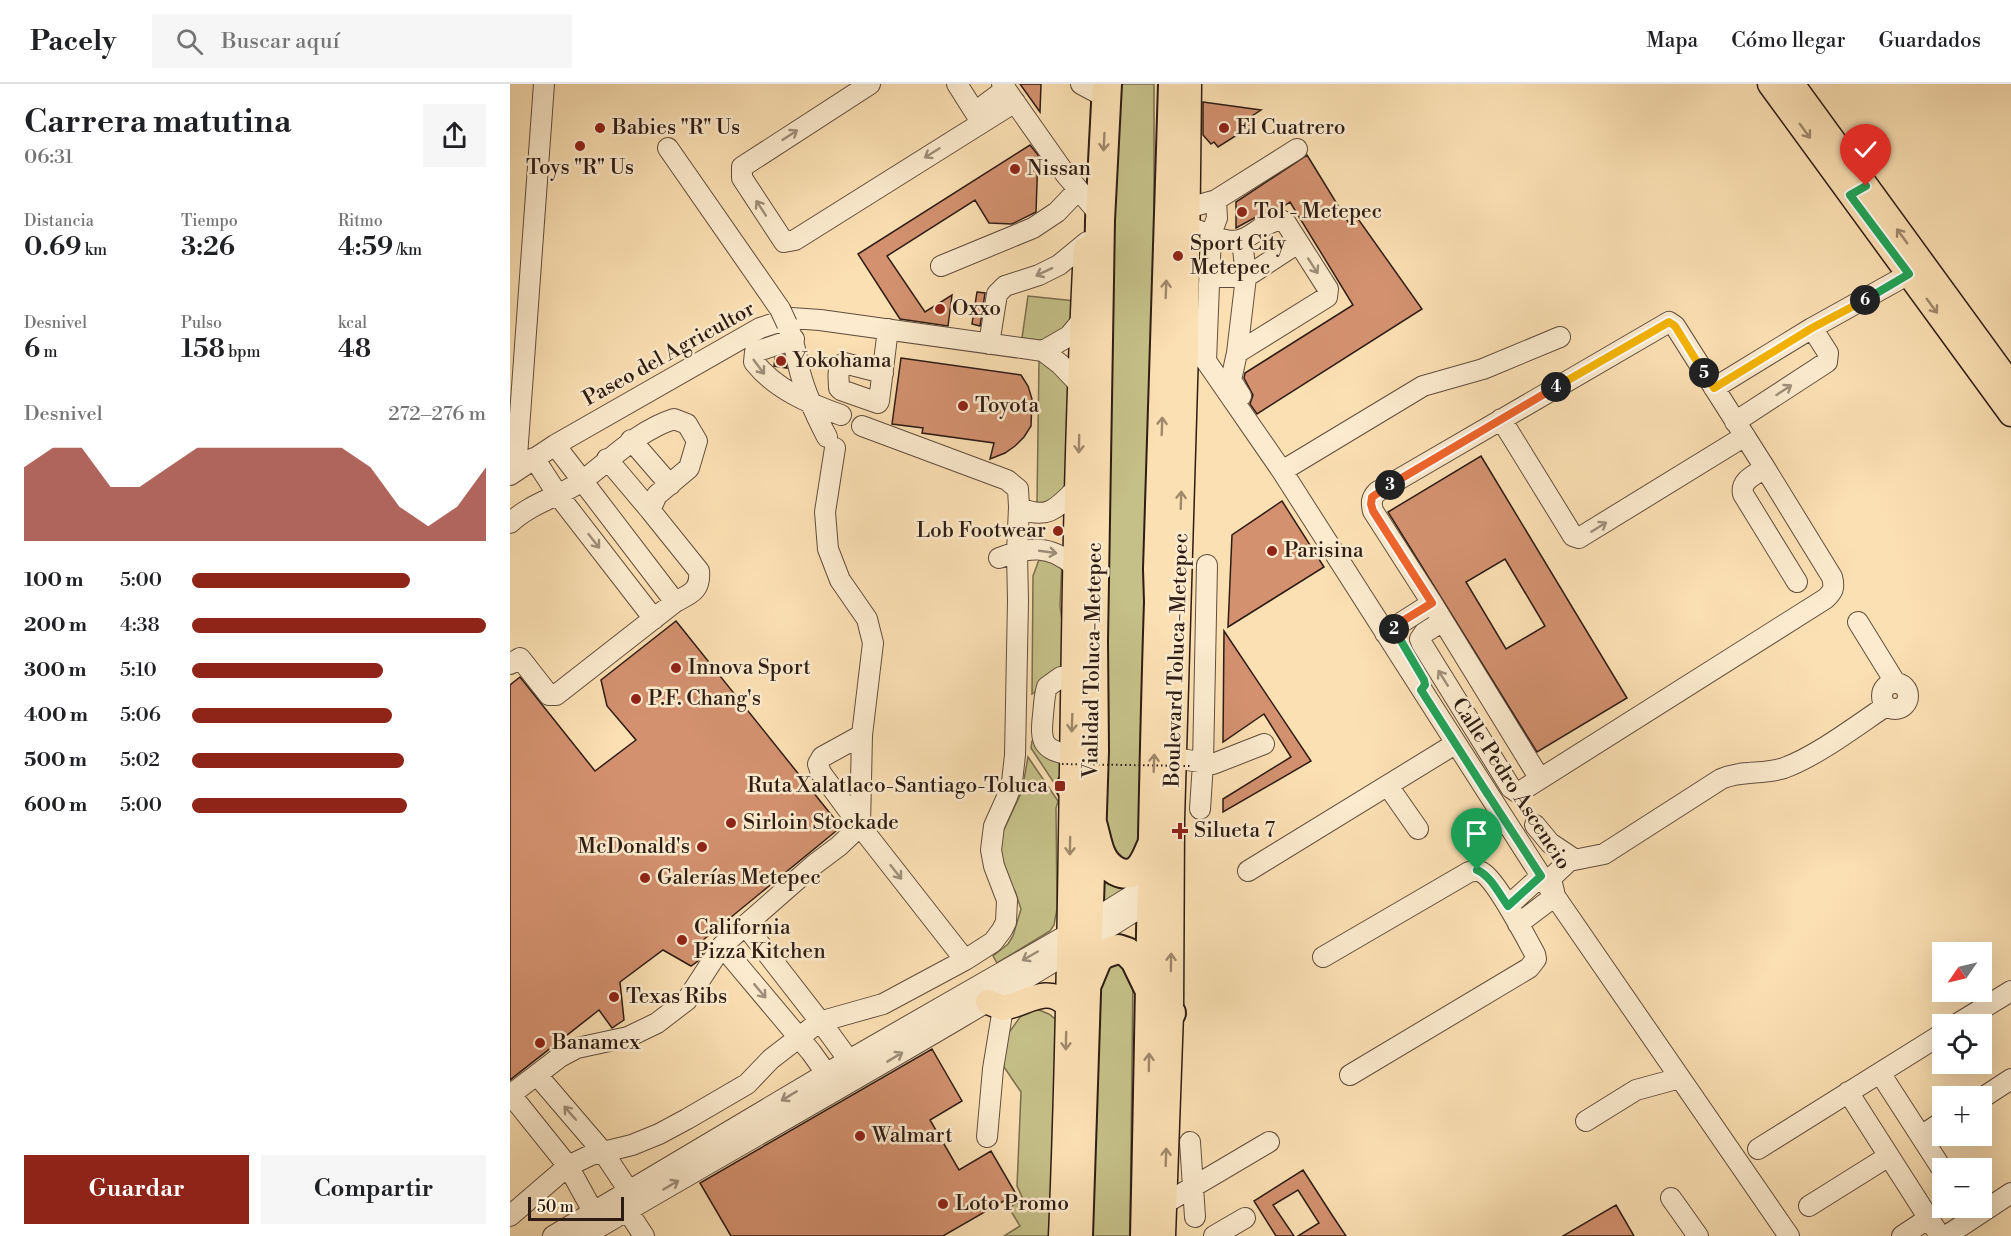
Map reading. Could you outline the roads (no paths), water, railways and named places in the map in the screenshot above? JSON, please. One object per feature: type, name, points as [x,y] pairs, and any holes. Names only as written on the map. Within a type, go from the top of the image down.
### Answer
[{"type":"highway","points":[[1145,1236],[1155,1204],[1161,1012],[1152,891],[1163,824],[1169,608],[1158,569],[1185,353],[1179,159],[1173,84]]},
{"type":"highway","name":"Vialidad Toluca-Metepec","points":[[1072,1234],[1078,938],[1091,822],[1074,764],[1096,226],[1107,91]]},
{"type":"highway","points":[[1074,764],[1099,851],[1105,862],[1122,874],[1134,872],[1140,867],[1163,824]]},
{"type":"highway","points":[[1074,764],[1099,790],[1099,851]]},
{"type":"highway","points":[[1076,995],[1096,960],[1103,954],[1118,949],[1127,952],[1135,960],[1161,1012]]},
{"type":"main road","points":[[1185,353],[1201,281],[1179,159],[1189,84]]},
{"type":"main road","points":[[1770,84],[1858,190],[2011,385]]},
{"type":"main road","points":[[1792,84],[1909,274],[2011,414]]},
{"type":"main road","points":[[1078,938],[1074,764],[1080,659],[1074,566],[1083,320],[1096,226]]},
{"type":"main road","name":"Boulevard Toluca-Metepec","points":[[1161,1012],[1163,824],[1189,762],[1177,654],[1169,608]]},
{"type":"main road","points":[[996,1005],[1048,994],[1061,999],[1076,995]]},
{"type":"main road","points":[[1155,1204],[1163,1236]]},
{"type":"street","points":[[513,473],[544,84]]},
{"type":"street","points":[[870,84],[742,167],[742,178],[780,238],[784,242],[795,240],[978,117],[1008,92],[1077,190],[1096,226],[1059,265],[1000,289],[997,294],[988,344]]},
{"type":"street","points":[[957,84],[978,117]]},
{"type":"street","points":[[1081,84],[1107,91]]},
{"type":"street","points":[[593,1225],[568,1166],[510,1095],[560,1057],[577,1048],[628,1037],[657,1023],[687,1000],[722,946],[860,826],[862,735],[873,643],[867,619],[840,580],[828,549],[825,512],[831,443],[810,404],[787,324],[668,148]]},
{"type":"street","points":[[1237,353],[1329,295],[1328,289],[1281,220],[1273,221],[1242,239],[1227,240],[1211,234],[1188,218],[1298,149]]},
{"type":"street","points":[[941,266],[1033,228],[1057,212],[1077,190]]},
{"type":"street","points":[[1216,200],[1217,218],[1211,234],[1201,281],[1246,281],[1298,243]]},
{"type":"street","points":[[1242,239],[1246,281],[1237,353],[1231,380],[1245,404]]},
{"type":"street","points":[[1714,388],[1812,328],[1909,274]]},
{"type":"street","name":"Paseo del Agricultor","points":[[513,473],[534,458],[760,328],[791,318],[1043,351]]},
{"type":"street","points":[[1081,386],[1060,364],[1043,351],[1061,342],[1083,320]]},
{"type":"street","points":[[1443,621],[1424,633],[1420,639],[1511,788],[1521,791],[1816,605],[1832,592],[1834,585],[1832,578],[1675,326],[1669,322],[1372,497],[1373,511],[1432,603],[1540,779]]},
{"type":"street","points":[[787,324],[755,352],[754,362],[762,373],[810,404],[841,415]]},
{"type":"street","points":[[1501,419],[1572,536],[1583,537],[1740,429],[1827,362],[1828,353],[1812,328]]},
{"type":"street","points":[[883,373],[888,329]]},
{"type":"street","points":[[1282,471],[1423,386],[1483,369],[1560,337]]},
{"type":"street","name":"Calle Pedro Ascencio","points":[[1185,353],[1282,471],[1334,554],[1389,630],[1421,690],[1455,744],[1789,1236]]},
{"type":"street","points":[[510,523],[526,510],[583,480],[631,440],[661,423],[674,419],[687,424],[696,441],[689,468],[657,495],[650,510]]},
{"type":"street","points":[[510,1216],[568,1166],[597,1153],[632,1145],[659,1134],[747,1084],[771,1059],[819,1022],[883,1004],[965,960],[993,942],[1002,930],[1008,911],[1007,900],[994,866],[991,850],[994,826],[1012,782],[1015,755],[1018,602],[1008,555],[1019,507],[1018,489],[1007,480],[862,426]]},
{"type":"street","points":[[631,440],[670,485]]},
{"type":"street","points":[[555,446],[675,602]]},
{"type":"street","points":[[534,458],[558,495],[654,619]]},
{"type":"street","points":[[513,656],[545,692],[553,696],[675,602],[695,591],[700,581],[699,571],[607,459]]},
{"type":"street","points":[[1765,468],[1745,482],[1742,489],[1743,494],[1797,582]]},
{"type":"street","points":[[1019,507],[1032,513],[1047,513],[1060,506],[1078,487]]},
{"type":"street","points":[[1008,555],[1054,552],[1074,566]]},
{"type":"street","points":[[1200,809],[1189,762],[1205,656],[1207,565]]},
{"type":"street","points":[[1169,608],[1207,603]]},
{"type":"street","points":[[1389,630],[1432,603]]},
{"type":"street","points":[[1518,924],[1563,866],[1574,859],[1604,854],[1731,774],[1767,772],[1801,761],[1886,706],[1882,693],[1886,686],[1894,682],[1858,622]]},
{"type":"street","points":[[1177,654],[1205,656]]},
{"type":"street","points":[[862,735],[822,757],[818,764],[821,773],[965,960]]},
{"type":"street","points":[[1189,762],[1221,763],[1264,744]]},
{"type":"street","points":[[1248,871],[1455,744]]},
{"type":"street","points":[[1388,786],[1418,829]]},
{"type":"street","points":[[1535,825],[1550,843],[1574,859]]},
{"type":"street","points":[[1323,957],[1469,872],[1477,870],[1483,873],[1508,906],[1535,954],[1534,963],[1350,1075]]},
{"type":"street","points":[[1508,906],[1549,883]]},
{"type":"street","points":[[832,1082],[849,1060],[1078,938],[1152,891]]},
{"type":"street","points":[[745,925],[861,1077]]},
{"type":"street","points":[[554,1236],[593,1225],[628,1201],[832,1082],[861,1077],[996,1005],[1078,938]]},
{"type":"street","points":[[722,946],[798,1036],[832,1082]]},
{"type":"street","points":[[1973,1014],[2011,991]]},
{"type":"street","points":[[987,1137],[996,1005]]},
{"type":"street","points":[[1758,1149],[1932,1040]]},
{"type":"street","points":[[1880,1072],[1935,1158]]},
{"type":"street","points":[[537,1075],[597,1153],[628,1201],[644,1236]]},
{"type":"street","points":[[1586,1121],[1636,1090],[1680,1078]]},
{"type":"street","points":[[1992,1091],[2011,1079]]},
{"type":"street","points":[[1848,1092],[1940,1236]]},
{"type":"street","points":[[1921,1136],[1932,1129]]},
{"type":"street","points":[[1190,1142],[1196,1217]]},
{"type":"street","points":[[1155,1204],[1193,1187],[1269,1142]]},
{"type":"street","points":[[1809,1206],[1889,1155]]},
{"type":"street","points":[[1992,1202],[2011,1193]]},
{"type":"street","points":[[1671,1198],[1698,1236]]},
{"type":"street","points":[[1214,1236],[1245,1218]]},
{"type":"street","points":[[1902,1236],[1929,1218]]},
{"type":"street","points":[[1946,1236],[1965,1218]]},
{"type":"place","name":"Babies \"R\" Us","points":[[600,128]]},
{"type":"place","name":"El Cuatrero","points":[[1224,128]]},
{"type":"place","name":"Toys \"R\" Us","points":[[580,146]]},
{"type":"place","name":"Nissan","points":[[1015,169]]},
{"type":"place","name":"Tol - Metepec","points":[[1242,212]]},
{"type":"place","name":"Sport City Metepec","points":[[1178,256]]},
{"type":"place","name":"Oxxo","points":[[940,309]]},
{"type":"place","name":"Yokohama","points":[[781,361]]},
{"type":"place","name":"Toyota","points":[[963,406]]},
{"type":"place","name":"Lob Footwear","points":[[1058,531]]},
{"type":"place","name":"Parisina","points":[[1272,551]]},
{"type":"place","name":"Innova Sport","points":[[676,668]]},
{"type":"place","name":"P.F. Chang's","points":[[636,699]]},
{"type":"place","name":"Ruta Xalatlaco-Santiago-Toluca","points":[[1060,786]]},
{"type":"place","name":"Sirloin Stockade","points":[[731,823]]},
{"type":"place","name":"Silueta 7","points":[[1180,831]]},
{"type":"place","name":"McDonald's","points":[[702,847]]},
{"type":"place","name":"Galerías Metepec","points":[[645,878]]},
{"type":"place","name":"California Pizza Kitchen","points":[[682,940]]},
{"type":"place","name":"Texas Ribs","points":[[614,997]]},
{"type":"place","name":"Banamex","points":[[540,1043]]},
{"type":"place","name":"Walmart","points":[[860,1136]]},
{"type":"place","name":"Loto Promo","points":[[943,1204]]}]
